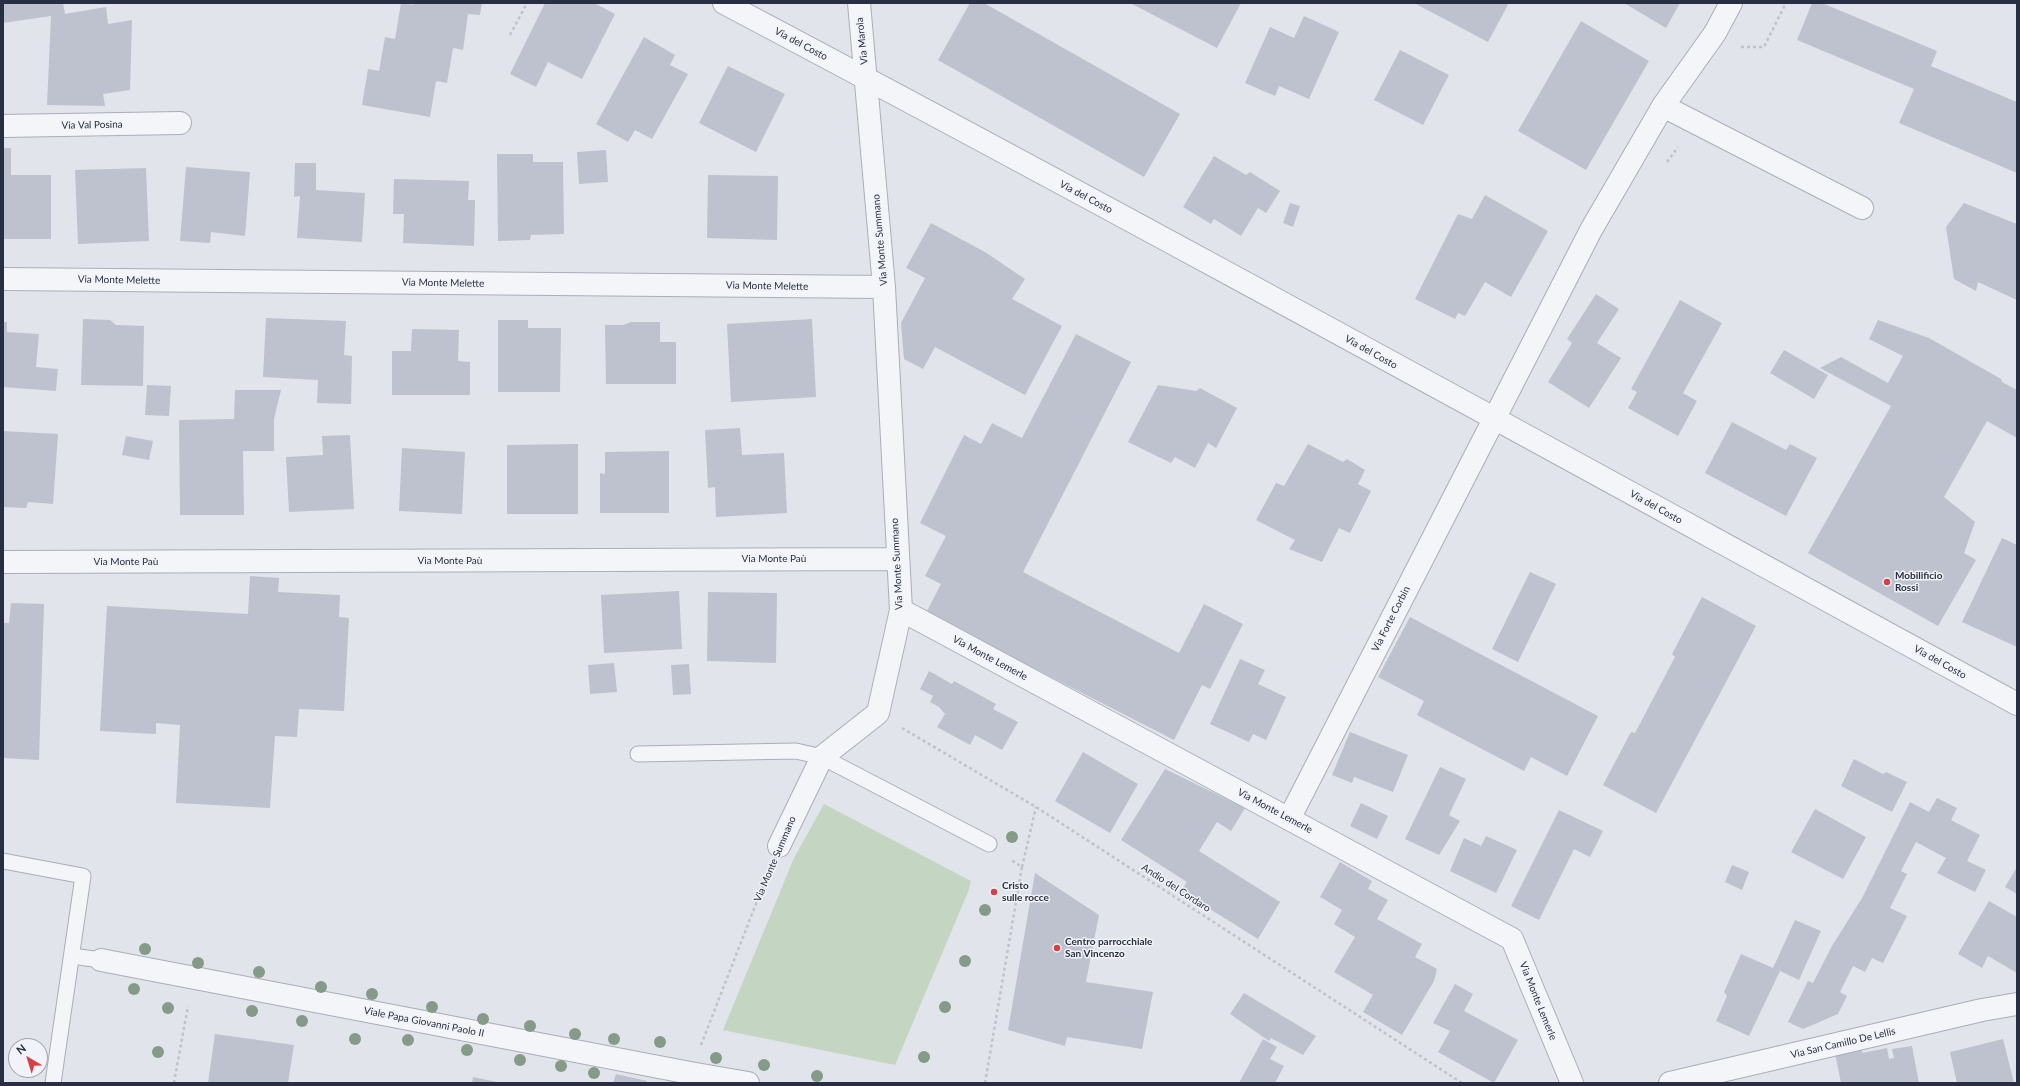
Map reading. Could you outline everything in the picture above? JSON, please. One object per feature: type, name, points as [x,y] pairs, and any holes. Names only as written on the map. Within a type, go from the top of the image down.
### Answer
[{"type":"street","name":"Via del Costo","points":[[724,3],[866,78],[2017,704]]},
{"type":"street","name":"Via Marola","points":[[858,3],[866,78]]},
{"type":"street","name":"Via Forte Corbin","points":[[1289,819],[1591,230],[1663,106],[1715,33],[1731,3]]},
{"type":"street","name":"Via Monte Summano","points":[[779,846],[822,757],[878,713],[901,610],[897,559],[884,287],[866,78]]},
{"type":"street","points":[[1663,106],[1862,208]]},
{"type":"street","name":"Via Val Posina","points":[[3,126],[180,123]]},
{"type":"street","name":"Via Monte Melette","points":[[3,279],[884,287]]},
{"type":"street","name":"Via Monte Paù","points":[[3,562],[897,559]]},
{"type":"street","name":"Via Monte Lemerle","points":[[901,610],[1512,939],[1572,1083]]},
{"type":"street","name":"Viale Papa Giovanni Paolo II","points":[[101,960],[690,1074],[748,1083]]},
{"type":"street","name":"Via San Camillo De Lellis","points":[[1670,1083],[1737,1076],[1982,1010],[2017,1004]]},
{"type":"lane","points":[[638,754],[796,751],[822,757],[989,844]]},
{"type":"lane","points":[[3,861],[83,876],[53,1083]]},
{"type":"lane","points":[[72,956],[101,960]]},
{"type":"path","points":[[510,35],[527,3]]},
{"type":"path","name":"Andio del Cordaro","points":[[878,713],[1036,807],[1462,1083]]},
{"type":"path","points":[[985,1083],[1022,867],[1036,807]]},
{"type":"path","points":[[989,844],[1022,867]]},
{"type":"path","name":"Via Monte Summano","points":[[702,1044],[779,846]]},
{"type":"path","points":[[174,1083],[193,978]]},
{"type":"green space","points":[[824,804],[971,881],[968,892],[895,1065],[723,1030],[794,858]]},
{"type":"building","points":[[3,3],[63,3],[65,14],[106,7],[108,24],[132,20],[130,90],[103,94],[105,106],[47,105],[51,16],[3,23]]},
{"type":"building","points":[[401,3],[413,5],[413,3],[482,3],[480,15],[468,14],[463,50],[453,48],[447,83],[436,81],[430,117],[362,105],[368,69],[379,71],[385,37],[395,39]]},
{"type":"building","points":[[545,3],[594,3],[615,14],[582,79],[548,62],[536,87],[510,74]]},
{"type":"building","points":[[970,3],[984,3],[1180,114],[1144,177],[938,60]]},
{"type":"building","points":[[1130,3],[1241,3],[1217,48]]},
{"type":"building","points":[[1414,3],[1509,3],[1488,42]]},
{"type":"building","points":[[1624,3],[1680,3],[1666,28]]},
{"type":"building","points":[[1812,3],[1822,3],[1937,51],[1931,66],[2017,102],[2017,173],[1899,123],[1914,89],[1797,40]]},
{"type":"building","points":[[1304,16],[1339,32],[1309,99],[1279,86],[1275,96],[1245,83],[1270,27],[1294,38]]},
{"type":"building","points":[[1581,21],[1649,61],[1586,170],[1518,131]]},
{"type":"building","points":[[644,37],[675,55],[670,65],[688,74],[652,139],[635,130],[628,142],[596,124]]},
{"type":"building","points":[[1400,50],[1449,75],[1423,125],[1374,100]]},
{"type":"building","points":[[728,66],[785,94],[756,152],[699,123]]},
{"type":"building","points":[[3,148],[11,148],[11,175],[51,175],[51,239],[3,239]]},
{"type":"building","points":[[606,150],[608,182],[579,184],[577,152]]},
{"type":"building","points":[[497,154],[533,154],[533,162],[563,162],[564,234],[531,235],[530,240],[498,241]]},
{"type":"building","points":[[1214,156],[1246,175],[1250,172],[1280,191],[1266,213],[1258,208],[1241,236],[1214,219],[1211,224],[1183,207]]},
{"type":"building","points":[[295,163],[316,163],[316,190],[365,193],[362,242],[297,238],[300,196],[294,197]]},
{"type":"building","points":[[186,167],[250,172],[245,236],[211,232],[210,243],[180,241]]},
{"type":"building","points":[[146,168],[149,241],[78,244],[75,170]]},
{"type":"building","points":[[708,175],[778,176],[777,240],[707,238]]},
{"type":"building","points":[[394,179],[469,181],[468,200],[475,200],[474,246],[403,243],[404,214],[393,214]]},
{"type":"building","points":[[1485,195],[1548,231],[1511,297],[1485,282],[1465,316],[1458,313],[1455,319],[1415,299],[1458,214],[1472,219]]},
{"type":"building","points":[[1290,203],[1300,206],[1293,227],[1283,223]]},
{"type":"building","points":[[1964,203],[2017,224],[2017,300],[1978,282],[1976,291],[1954,279],[1946,227]]},
{"type":"building","points":[[931,223],[985,252],[1025,279],[1012,299],[1062,326],[1025,395],[935,347],[923,369],[904,359],[901,323],[925,278],[906,268]]},
{"type":"building","points":[[1596,294],[1619,309],[1597,343],[1621,358],[1589,408],[1548,382],[1572,343],[1567,339]]},
{"type":"building","points":[[1680,300],[1722,323],[1683,393],[1697,401],[1678,436],[1628,408],[1637,392],[1631,389]]},
{"type":"building","points":[[266,318],[346,321],[344,355],[352,356],[351,404],[317,403],[318,380],[263,377]]},
{"type":"building","points":[[83,319],[110,320],[116,325],[144,326],[143,386],[81,385]]},
{"type":"building","points":[[812,319],[816,397],[731,402],[727,324]]},
{"type":"building","points":[[498,320],[528,320],[528,328],[561,328],[560,392],[498,392]]},
{"type":"building","points":[[1878,320],[1929,338],[2001,379],[2002,382],[2017,390],[2017,438],[1987,421],[1944,497],[1975,522],[1964,553],[1976,560],[1938,626],[1808,553],[1891,406],[1820,368],[1841,357],[1888,383],[1903,356],[1869,339]]},
{"type":"building","points":[[3,322],[7,322],[7,332],[39,334],[36,367],[58,369],[56,391],[3,387]]},
{"type":"building","points":[[631,322],[660,322],[660,342],[676,342],[676,384],[606,384],[605,325],[623,325]]},
{"type":"building","points":[[412,329],[459,330],[458,361],[470,362],[470,395],[392,395],[392,351],[411,351]]},
{"type":"building","points":[[1076,334],[1131,362],[1023,572],[1179,653],[1204,604],[1243,624],[1210,689],[1202,685],[1174,740],[926,613],[941,584],[925,576],[946,536],[920,523],[964,435],[981,444],[992,423],[1022,438]]},
{"type":"building","points":[[1784,350],[1828,375],[1814,399],[1770,373]]},
{"type":"building","points":[[147,385],[171,386],[169,416],[145,415]]},
{"type":"building","points":[[1158,385],[1196,391],[1200,388],[1237,408],[1216,448],[1208,443],[1195,468],[1175,457],[1171,463],[1128,442]]},
{"type":"building","points":[[235,390],[281,390],[274,419],[274,451],[243,451],[244,515],[180,515],[179,420],[234,419]]},
{"type":"building","points":[[1732,422],[1786,450],[1790,444],[1817,458],[1786,516],[1705,473]]},
{"type":"building","points":[[740,428],[742,455],[784,453],[787,513],[716,517],[715,487],[708,488],[705,430]]},
{"type":"building","points":[[3,431],[58,434],[53,504],[28,502],[26,508],[3,507]]},
{"type":"building","points":[[350,435],[354,509],[289,512],[286,457],[323,455],[322,436]]},
{"type":"building","points":[[126,436],[153,441],[149,460],[122,455]]},
{"type":"building","points":[[578,444],[578,514],[507,514],[507,445]]},
{"type":"building","points":[[1308,444],[1343,462],[1347,459],[1365,470],[1358,484],[1371,491],[1350,533],[1339,528],[1322,562],[1289,549],[1295,540],[1256,520],[1276,483],[1284,486]]},
{"type":"building","points":[[402,448],[465,452],[462,514],[399,511]]},
{"type":"building","points":[[669,451],[669,513],[600,513],[600,473],[605,474],[605,452]]},
{"type":"building","points":[[2002,538],[2017,545],[2017,647],[1962,622]]},
{"type":"building","points":[[1530,572],[1556,584],[1518,662],[1492,649]]},
{"type":"building","points":[[250,576],[279,578],[278,592],[340,595],[339,617],[349,618],[344,711],[299,709],[297,737],[275,736],[270,808],[176,803],[180,725],[156,723],[156,734],[100,731],[107,606],[248,614]]},
{"type":"building","points":[[679,591],[682,649],[604,653],[601,595]]},
{"type":"building","points":[[708,592],[777,593],[776,663],[707,661]]},
{"type":"building","points":[[1702,597],[1756,626],[1656,813],[1603,785],[1631,732],[1635,733],[1675,657],[1672,654]]},
{"type":"building","points":[[11,603],[44,604],[39,760],[3,758],[3,623],[9,623]]},
{"type":"building","points":[[1410,617],[1598,716],[1567,776],[1531,757],[1524,771],[1417,715],[1424,701],[1378,677]]},
{"type":"building","points":[[1240,659],[1265,670],[1258,684],[1286,697],[1266,740],[1253,734],[1249,742],[1210,724]]},
{"type":"building","points":[[614,663],[617,692],[590,694],[588,665]]},
{"type":"building","points":[[689,664],[691,694],[673,695],[671,665]]},
{"type":"building","points":[[929,671],[952,684],[954,681],[996,704],[993,709],[1018,722],[1002,750],[975,735],[970,745],[937,727],[945,714],[939,707],[930,702],[933,696],[920,689]]},
{"type":"building","points":[[1350,732],[1408,755],[1393,792],[1354,777],[1352,783],[1332,775]]},
{"type":"building","points":[[1083,752],[1138,784],[1110,833],[1055,801]]},
{"type":"building","points":[[1854,759],[1883,774],[1886,772],[1907,782],[1892,812],[1841,786]]},
{"type":"building","points":[[1440,767],[1466,779],[1449,815],[1460,821],[1439,855],[1405,839]]},
{"type":"building","points":[[1165,769],[1245,808],[1231,831],[1217,822],[1199,851],[1280,902],[1258,939],[1181,891],[1187,882],[1121,840]]},
{"type":"building","points":[[1937,798],[1957,808],[1951,820],[1980,835],[1967,861],[1986,870],[1975,892],[1937,873],[1946,858],[1916,842],[1901,871],[1907,874],[1890,908],[1907,916],[1883,963],[1872,958],[1865,972],[1853,966],[1840,992],[1847,996],[1838,1014],[1803,1029],[1788,1022],[1808,981],[1813,983],[1832,946],[1862,898],[1910,802],[1929,812]]},
{"type":"building","points":[[1361,803],[1388,816],[1377,839],[1350,826]]},
{"type":"building","points":[[1815,809],[1866,837],[1843,879],[1791,852]]},
{"type":"building","points":[[1559,810],[1603,831],[1590,857],[1574,849],[1539,920],[1511,906]]},
{"type":"building","points":[[1486,836],[1517,850],[1496,893],[1450,871],[1464,838],[1481,846]]},
{"type":"building","points":[[1340,862],[1372,881],[1368,889],[1388,900],[1377,919],[1422,944],[1415,957],[1437,969],[1434,981],[1402,1035],[1363,1012],[1373,995],[1334,972],[1355,937],[1334,924],[1342,910],[1320,897]]},
{"type":"building","points":[[1732,865],[1749,872],[1742,890],[1725,882]]},
{"type":"building","points":[[2017,867],[2017,894],[2005,887]]},
{"type":"building","name":"Centro parrocchiale San Vincenzo","points":[[1035,873],[1099,915],[1086,982],[1153,992],[1142,1049],[1067,1037],[1065,1046],[1008,1030]]},
{"type":"building","points":[[1989,901],[2017,917],[2017,973],[1988,956],[1982,968],[1958,954]]},
{"type":"building","points":[[1795,920],[1821,931],[1799,980],[1780,971],[1749,1036],[1716,1021],[1727,996],[1724,992],[1741,954],[1773,968]]},
{"type":"building","points":[[1455,984],[1473,994],[1464,1011],[1518,1040],[1494,1083],[1438,1052],[1450,1031],[1433,1023]]},
{"type":"building","points":[[1244,993],[1316,1036],[1303,1055],[1271,1038],[1269,1041],[1230,1014]]},
{"type":"building","points":[[215,1034],[294,1045],[288,1083],[208,1083]]},
{"type":"building","points":[[1263,1039],[1277,1047],[1270,1059],[1284,1066],[1275,1083],[1239,1083]]},
{"type":"building","points":[[2003,1039],[2014,1083],[1957,1083],[1950,1052]]},
{"type":"building","points":[[1912,1046],[1919,1083],[1841,1083],[1835,1053],[1862,1047],[1862,1053],[1887,1048],[1889,1059],[1894,1058],[1892,1049]]},
{"type":"building","points":[[616,1074],[647,1081],[646,1083],[613,1083]]},
{"type":"building","points":[[473,1077],[497,1082],[497,1083],[472,1083]]},
{"type":"place","name":"Mobilificio Rossi","points":[[1887,582]]},
{"type":"place","name":"Cristo sulle rocce","points":[[994,892]]},
{"type":"place","name":"Centro parrocchiale San Vincenzo","points":[[1057,948]]}]
